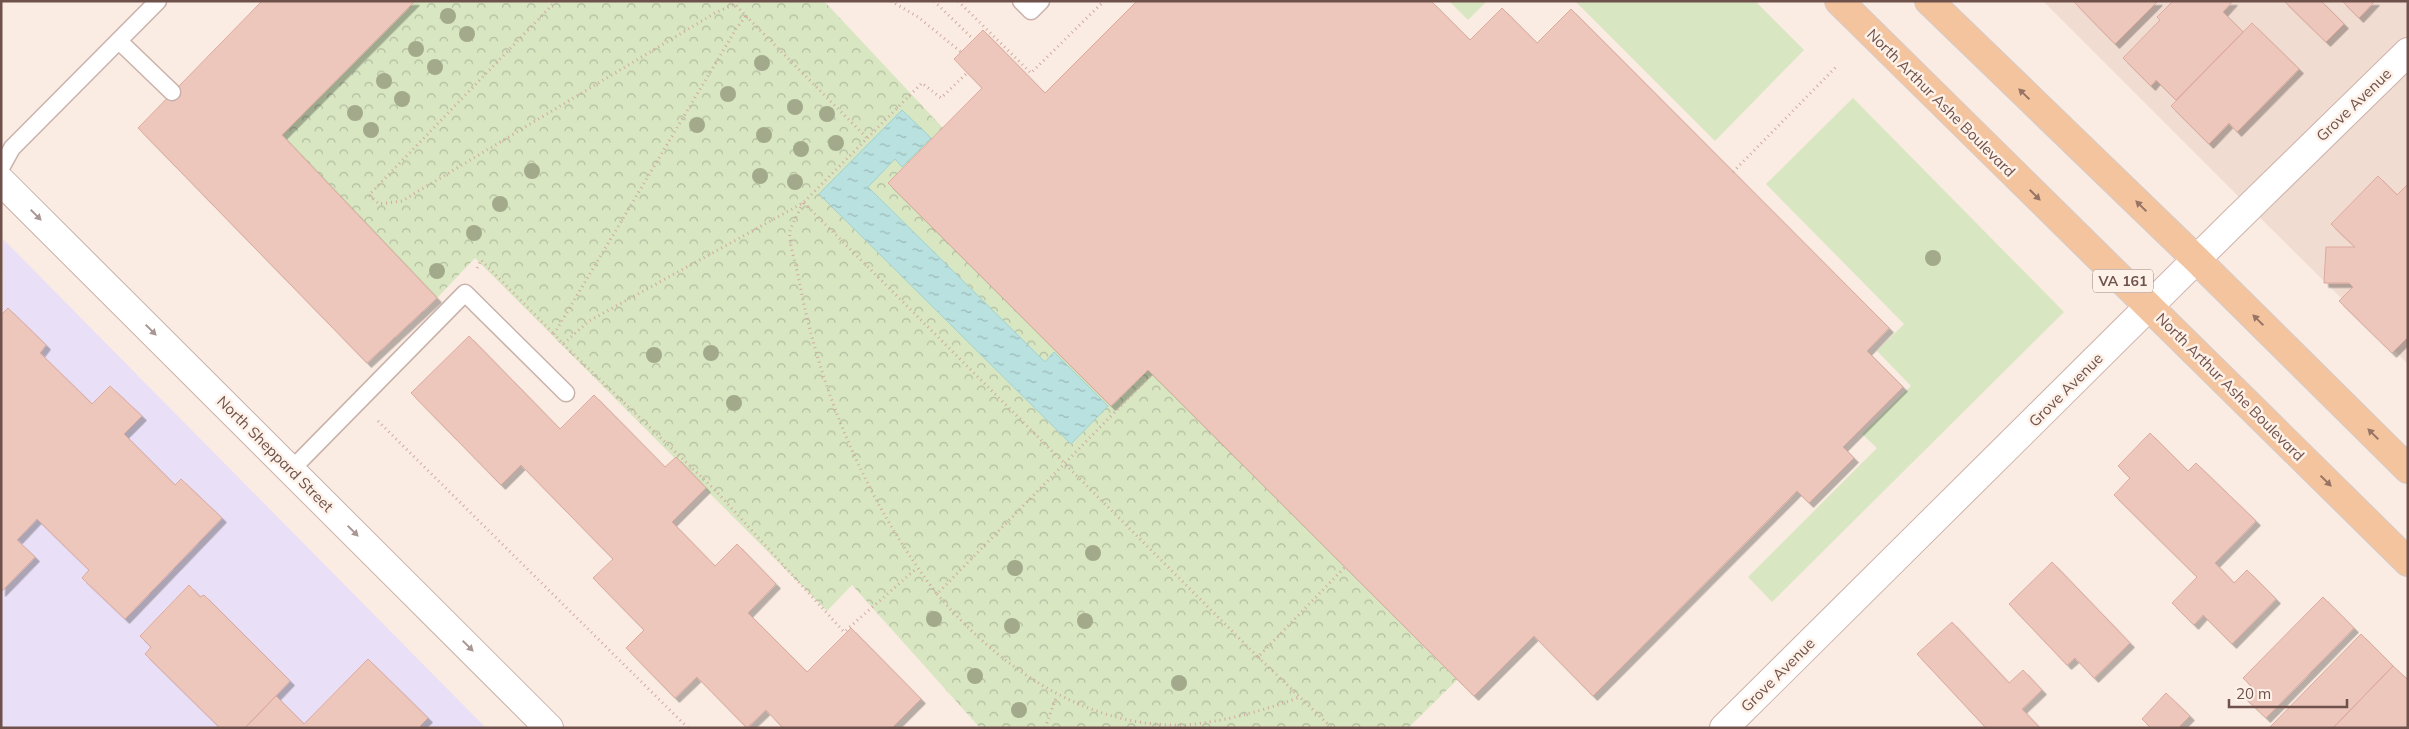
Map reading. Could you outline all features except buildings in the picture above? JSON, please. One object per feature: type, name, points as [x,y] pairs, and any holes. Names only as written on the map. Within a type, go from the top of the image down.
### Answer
[{"type":"main road","name":"North Arthur Ashe Boulevard","points":[[1838,1],[2408,562]]},
{"type":"main road","points":[[1929,1],[2197,260],[2408,468]]},
{"type":"street","name":"Grove Avenue","points":[[1724,728],[2408,52]]},
{"type":"street","name":"North Sheppard Street","points":[[1,181],[549,728]]},
{"type":"lane","points":[[1,168],[12,148],[158,1]]},
{"type":"lane","points":[[1021,1],[1031,11],[1041,1]]},
{"type":"lane","points":[[118,41],[172,92]]},
{"type":"lane","points":[[291,470],[465,293],[566,393]]},
{"type":"path","points":[[556,1],[369,195],[379,204],[402,201],[715,13],[735,3],[867,138]]},
{"type":"path","points":[[891,1],[918,17],[960,52]]},
{"type":"path","points":[[934,1],[973,39]]},
{"type":"path","points":[[554,334],[746,16]]},
{"type":"path","points":[[1734,172],[1836,68]]},
{"type":"path","points":[[563,344],[589,321],[803,203],[922,83],[941,98],[966,73]]},
{"type":"path","points":[[803,203],[1332,728]]},
{"type":"path","points":[[803,203],[790,232],[813,347],[845,434],[889,524],[917,568],[960,621],[1008,664],[1057,695],[1082,708],[1114,717],[1148,724],[1185,725],[1226,720],[1267,709],[1300,697]]},
{"type":"path","points":[[481,260],[563,344],[716,491],[844,632],[917,568]]},
{"type":"path","points":[[937,594],[1152,374]]},
{"type":"path","points":[[358,402],[688,728]]},
{"type":"path","points":[[1258,656],[1345,567]]},
{"type":"path","points":[[1045,728],[1057,695]]},
{"type":"shaded area","points":[[2043,1],[2408,1],[2408,364],[2246,204]]},
{"type":"shaded area","points":[[3,239],[486,728],[1,728]]},
{"type":"green space","points":[[415,1],[824,1],[943,128],[888,183],[1111,406],[1148,370],[1457,680],[1408,728],[980,728],[852,585],[827,611],[475,258],[437,298],[282,135]]},
{"type":"green space","points":[[1449,1],[1487,1],[1468,20]]},
{"type":"green space","points":[[1575,1],[1755,1],[1804,50],[1715,141]]},
{"type":"green space","points":[[1853,98],[2064,312],[1772,602],[1748,577],[1877,448],[1862,434],[1911,386],[1877,351],[1904,324],[1766,184]]},
{"type":"water","points":[[902,110],[931,138],[902,167],[895,159],[868,187],[1045,362],[1054,352],[1108,406],[1071,444],[819,194]]}]
